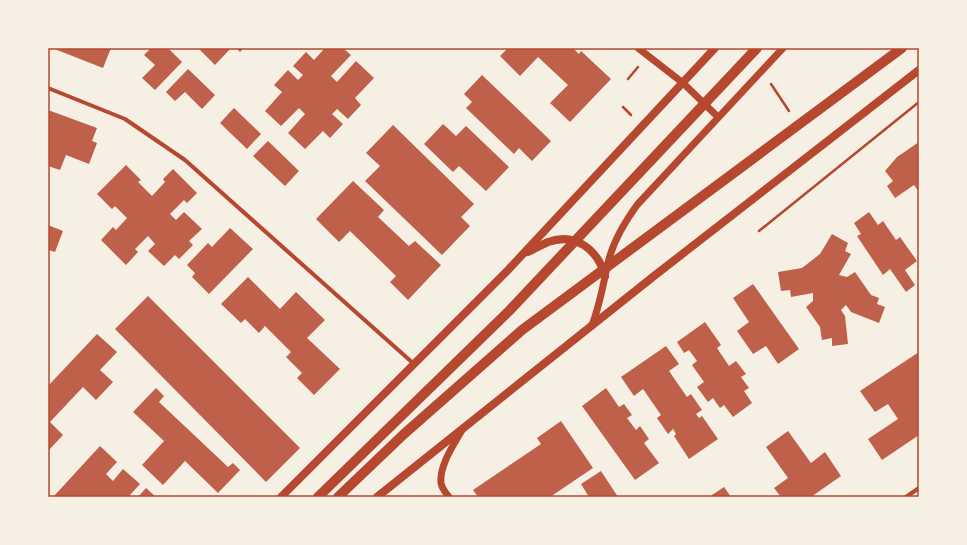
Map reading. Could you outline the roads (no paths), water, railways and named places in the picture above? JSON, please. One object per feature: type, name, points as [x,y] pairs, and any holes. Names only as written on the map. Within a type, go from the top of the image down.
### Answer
[{"type":"main road","points":[[508,270],[715,48]]},
{"type":"main road","points":[[318,497],[509,311],[757,48]]},
{"type":"main road","points":[[338,497],[404,434],[522,330],[902,48]]},
{"type":"main road","points":[[377,497],[592,325],[919,70]]},
{"type":"main road","points":[[281,497],[527,252],[549,242],[567,240],[578,243],[595,253],[602,264],[605,276]]},
{"type":"street","points":[[638,48],[682,83],[718,117]]},
{"type":"street","points":[[592,325],[597,312],[608,262],[621,228],[637,205],[783,48]]},
{"type":"street","points":[[48,88],[126,119],[185,160],[414,364]]},
{"type":"street","points":[[449,497],[443,489],[441,482],[444,466],[463,428]]},
{"type":"street","points":[[906,497],[919,488]]}]
